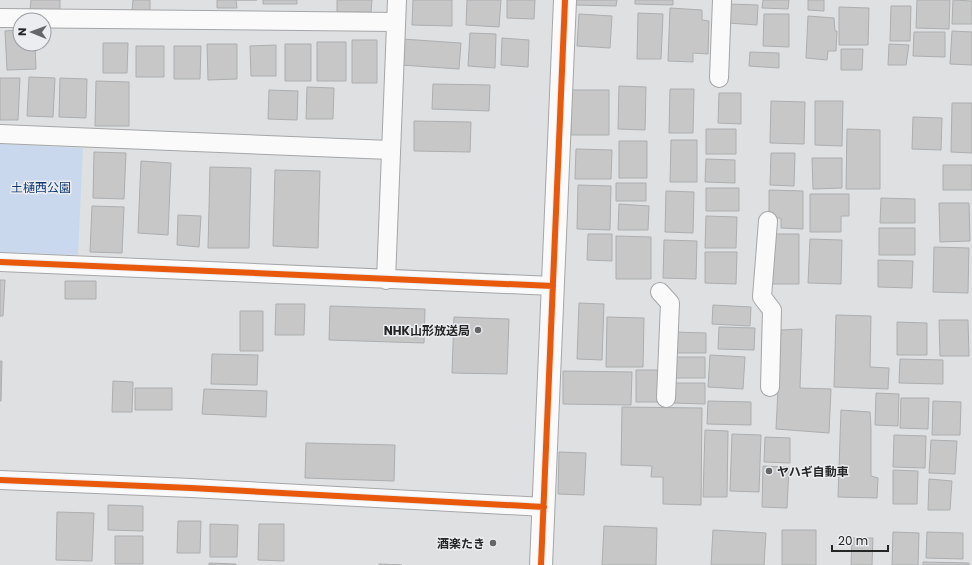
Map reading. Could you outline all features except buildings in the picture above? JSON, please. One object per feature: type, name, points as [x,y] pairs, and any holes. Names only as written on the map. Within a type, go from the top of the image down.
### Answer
[{"type":"street","points":[[386,280],[397,0]]},
{"type":"street","points":[[541,565],[565,0]]},
{"type":"street","points":[[719,78],[722,0]]},
{"type":"street","points":[[0,18],[396,22]]},
{"type":"street","points":[[0,134],[390,150]]},
{"type":"street","points":[[768,221],[762,297],[772,310],[770,387]]},
{"type":"street","points":[[0,262],[386,280],[553,286]]},
{"type":"street","points":[[660,292],[670,303],[666,398]]},
{"type":"street","points":[[0,480],[191,488],[544,508]]},
{"type":"green space","name":"土樋西公園","points":[[0,144],[83,148],[78,255],[0,252]]},
{"type":"cycle path","points":[[541,565],[565,0]]},
{"type":"cycle path","points":[[0,262],[553,286]]},
{"type":"cycle path","points":[[0,480],[191,488],[544,507]]},
{"type":"place","name":"NHK山形放送局","points":[[478,330]]},
{"type":"place","name":"ヤハギ自動車","points":[[769,471]]},
{"type":"place","name":"酒楽たき","points":[[493,543]]}]
